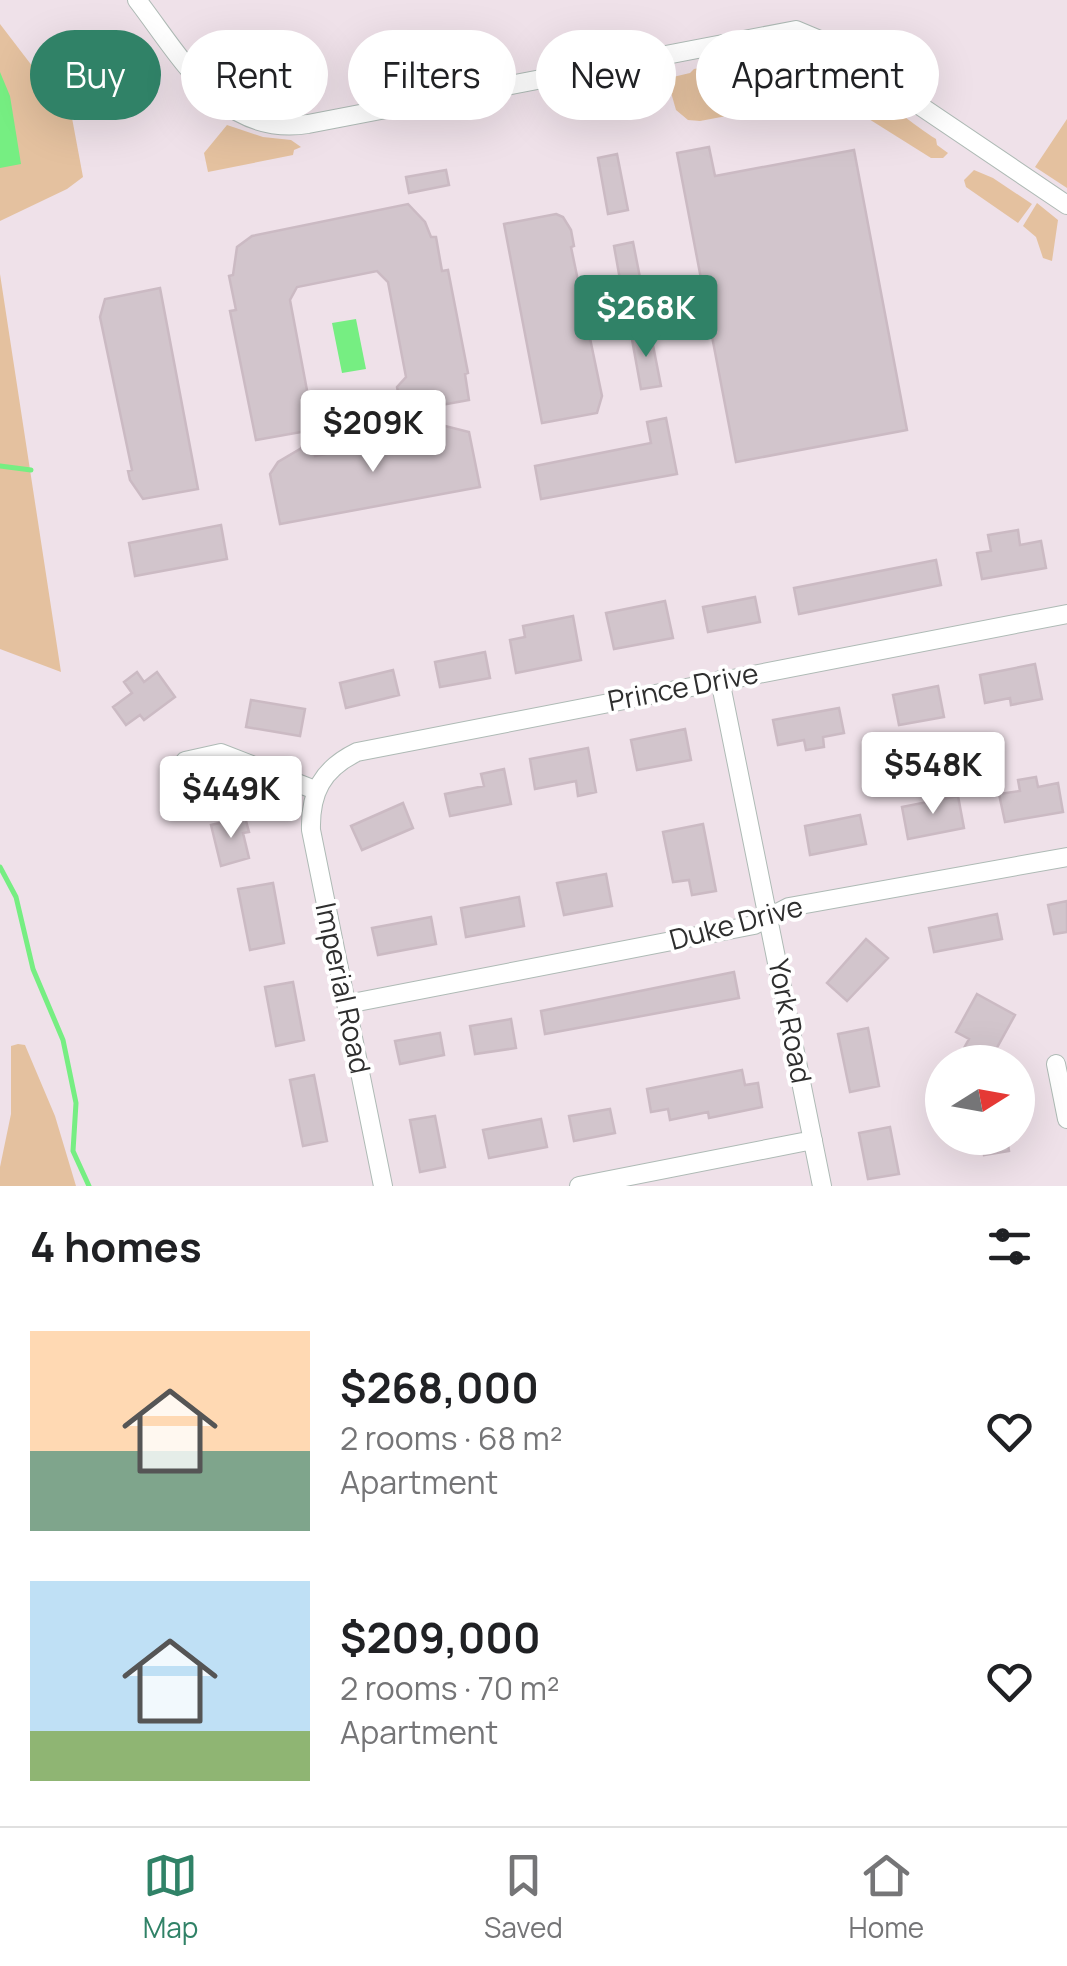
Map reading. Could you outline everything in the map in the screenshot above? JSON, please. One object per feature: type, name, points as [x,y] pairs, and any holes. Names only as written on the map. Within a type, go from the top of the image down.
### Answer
[{"type":"street","points":[[137,0],[216,100],[245,117],[281,126],[796,30],[826,43],[1067,205]]},
{"type":"street","name":"Prince Drive","points":[[315,790],[328,771],[356,752],[1067,614]]},
{"type":"street","name":"York Road","points":[[720,680],[822,1186]]},
{"type":"street","points":[[185,761],[222,753],[315,790]]},
{"type":"street","name":"Imperial Road","points":[[315,790],[311,830],[383,1186]]},
{"type":"street","name":"Duke Drive","points":[[348,1004],[754,925],[790,907],[1067,856]]},
{"type":"street","points":[[1056,1064],[1067,1119]]},
{"type":"street","points":[[579,1186],[813,1140]]},
{"type":"shaded area","points":[[0,24],[30,63],[30,120],[72,120],[83,177],[67,189],[0,221]]},
{"type":"shaded area","points":[[694,69],[696,120],[705,120],[700,121],[688,120],[676,110],[676,76]]},
{"type":"shaded area","points":[[0,72],[10,96],[21,164],[0,168]]},
{"type":"shaded area","points":[[1067,119],[1067,188],[1035,167]]},
{"type":"shaded area","points":[[870,120],[909,120],[948,153],[943,158],[931,158]]},
{"type":"shaded area","points":[[227,125],[263,137],[291,140],[301,147],[293,155],[208,172],[204,153]]},
{"type":"shaded area","points":[[974,170],[1032,204],[1018,223],[966,187],[964,180]]},
{"type":"shaded area","points":[[1037,203],[1058,220],[1052,261],[1043,258],[1036,237],[1023,226]]},
{"type":"shaded area","points":[[0,274],[61,672],[0,649]]},
{"type":"shaded area","points":[[356,319],[366,369],[342,373],[332,323]]},
{"type":"shaded area","points":[[25,1045],[55,1116],[76,1186],[0,1186],[11,1114],[11,1046]]},
{"type":"building","points":[[709,147],[715,176],[854,150],[907,430],[736,462],[677,153]]},
{"type":"building","points":[[617,154],[628,210],[608,214],[598,158]]},
{"type":"building","points":[[446,170],[449,185],[409,193],[406,177]]},
{"type":"building","points":[[408,204],[425,222],[431,237],[436,237],[442,271],[448,270],[468,373],[465,374],[469,400],[408,411],[406,400],[400,401],[397,387],[406,377],[388,282],[377,271],[297,287],[290,300],[318,429],[256,440],[230,311],[236,310],[229,276],[233,275],[237,247],[252,236]]},
{"type":"building","points":[[556,214],[563,217],[571,230],[571,247],[602,396],[597,413],[542,423],[504,224]]},
{"type":"building","points":[[633,242],[644,298],[624,302],[614,246]]},
{"type":"building","points":[[160,288],[198,489],[143,499],[130,480],[128,471],[132,470],[100,317],[105,299]]},
{"type":"building","points":[[650,330],[661,386],[641,389],[631,334]]},
{"type":"building","points":[[666,418],[677,474],[541,499],[535,466],[651,443],[647,422]]},
{"type":"building","points":[[433,423],[469,432],[480,487],[280,524],[270,474],[278,462],[312,442],[315,456],[434,433]]},
{"type":"building","points":[[221,525],[227,559],[135,576],[129,543]]},
{"type":"building","points":[[1018,530],[1020,545],[1041,541],[1046,568],[982,579],[977,553],[991,551],[988,535]]},
{"type":"building","points":[[936,560],[941,585],[799,614],[794,588]]},
{"type":"building","points":[[755,597],[760,622],[708,632],[703,607]]},
{"type":"building","points":[[665,601],[673,638],[614,649],[606,613]]},
{"type":"building","points":[[573,616],[581,660],[516,673],[510,640],[525,637],[523,626]]},
{"type":"building","points":[[485,652],[490,678],[440,687],[435,662]]},
{"type":"building","points":[[1035,664],[1042,699],[1011,705],[1010,698],[985,703],[980,675]]},
{"type":"building","points":[[393,670],[399,695],[346,708],[340,683]]},
{"type":"building","points":[[137,672],[144,682],[157,672],[175,697],[144,720],[140,715],[126,725],[113,707],[132,693],[124,682]]},
{"type":"building","points":[[938,686],[944,717],[899,725],[893,695]]},
{"type":"building","points":[[251,700],[305,709],[300,736],[246,727]]},
{"type":"building","points":[[839,708],[844,733],[823,737],[824,747],[806,750],[804,740],[778,745],[773,720]]},
{"type":"building","points":[[685,729],[691,760],[637,770],[631,740]]},
{"type":"building","points":[[588,748],[596,792],[578,796],[576,781],[535,789],[530,759]]},
{"type":"building","points":[[504,769],[511,804],[450,816],[445,794],[484,786],[481,774]]},
{"type":"building","points":[[1036,777],[1038,787],[1058,783],[1063,812],[1005,822],[999,794],[1020,791],[1018,780]]},
{"type":"building","points":[[958,796],[964,828],[908,839],[902,807]]},
{"type":"building","points":[[403,803],[413,828],[362,850],[351,826]]},
{"type":"building","points":[[860,815],[866,844],[810,855],[805,826]]},
{"type":"building","points":[[245,817],[249,832],[243,833],[249,858],[221,866],[211,825]]},
{"type":"building","points":[[703,824],[716,891],[692,895],[689,880],[673,882],[663,832]]},
{"type":"building","points":[[606,874],[612,906],[564,915],[557,883]]},
{"type":"building","points":[[273,883],[284,943],[250,950],[238,889]]},
{"type":"building","points":[[519,897],[524,926],[466,937],[461,908]]},
{"type":"building","points":[[1067,901],[1067,932],[1054,934],[1048,905]]},
{"type":"building","points":[[997,914],[1002,939],[934,952],[929,928]]},
{"type":"building","points":[[431,917],[436,944],[378,955],[372,928]]},
{"type":"building","points":[[866,939],[888,958],[847,1001],[827,983]]},
{"type":"building","points":[[734,972],[739,998],[545,1034],[541,1011]]},
{"type":"building","points":[[293,982],[304,1040],[276,1046],[265,987]]},
{"type":"building","points":[[977,994],[1015,1015],[998,1045],[966,1045],[969,1039],[956,1032]]},
{"type":"building","points":[[511,1019],[516,1048],[475,1054],[470,1026]]},
{"type":"building","points":[[868,1028],[879,1086],[850,1092],[838,1034]]},
{"type":"building","points":[[440,1033],[444,1055],[400,1064],[395,1041]]},
{"type":"building","points":[[742,1070],[745,1085],[758,1083],[762,1107],[709,1118],[708,1112],[670,1120],[668,1109],[651,1112],[647,1089]]},
{"type":"building","points":[[314,1075],[327,1141],[303,1146],[290,1080]]},
{"type":"building","points":[[610,1109],[615,1133],[574,1141],[569,1116]]},
{"type":"building","points":[[435,1116],[445,1167],[420,1172],[410,1120]]},
{"type":"building","points":[[541,1119],[547,1147],[489,1158],[483,1130]]},
{"type":"building","points":[[890,1127],[899,1174],[868,1179],[859,1133]]},
{"type":"waterway","points":[[0,466],[31,470]]},
{"type":"waterway","points":[[0,867],[16,897],[33,969],[63,1040],[76,1103],[73,1151],[89,1186]]}]
